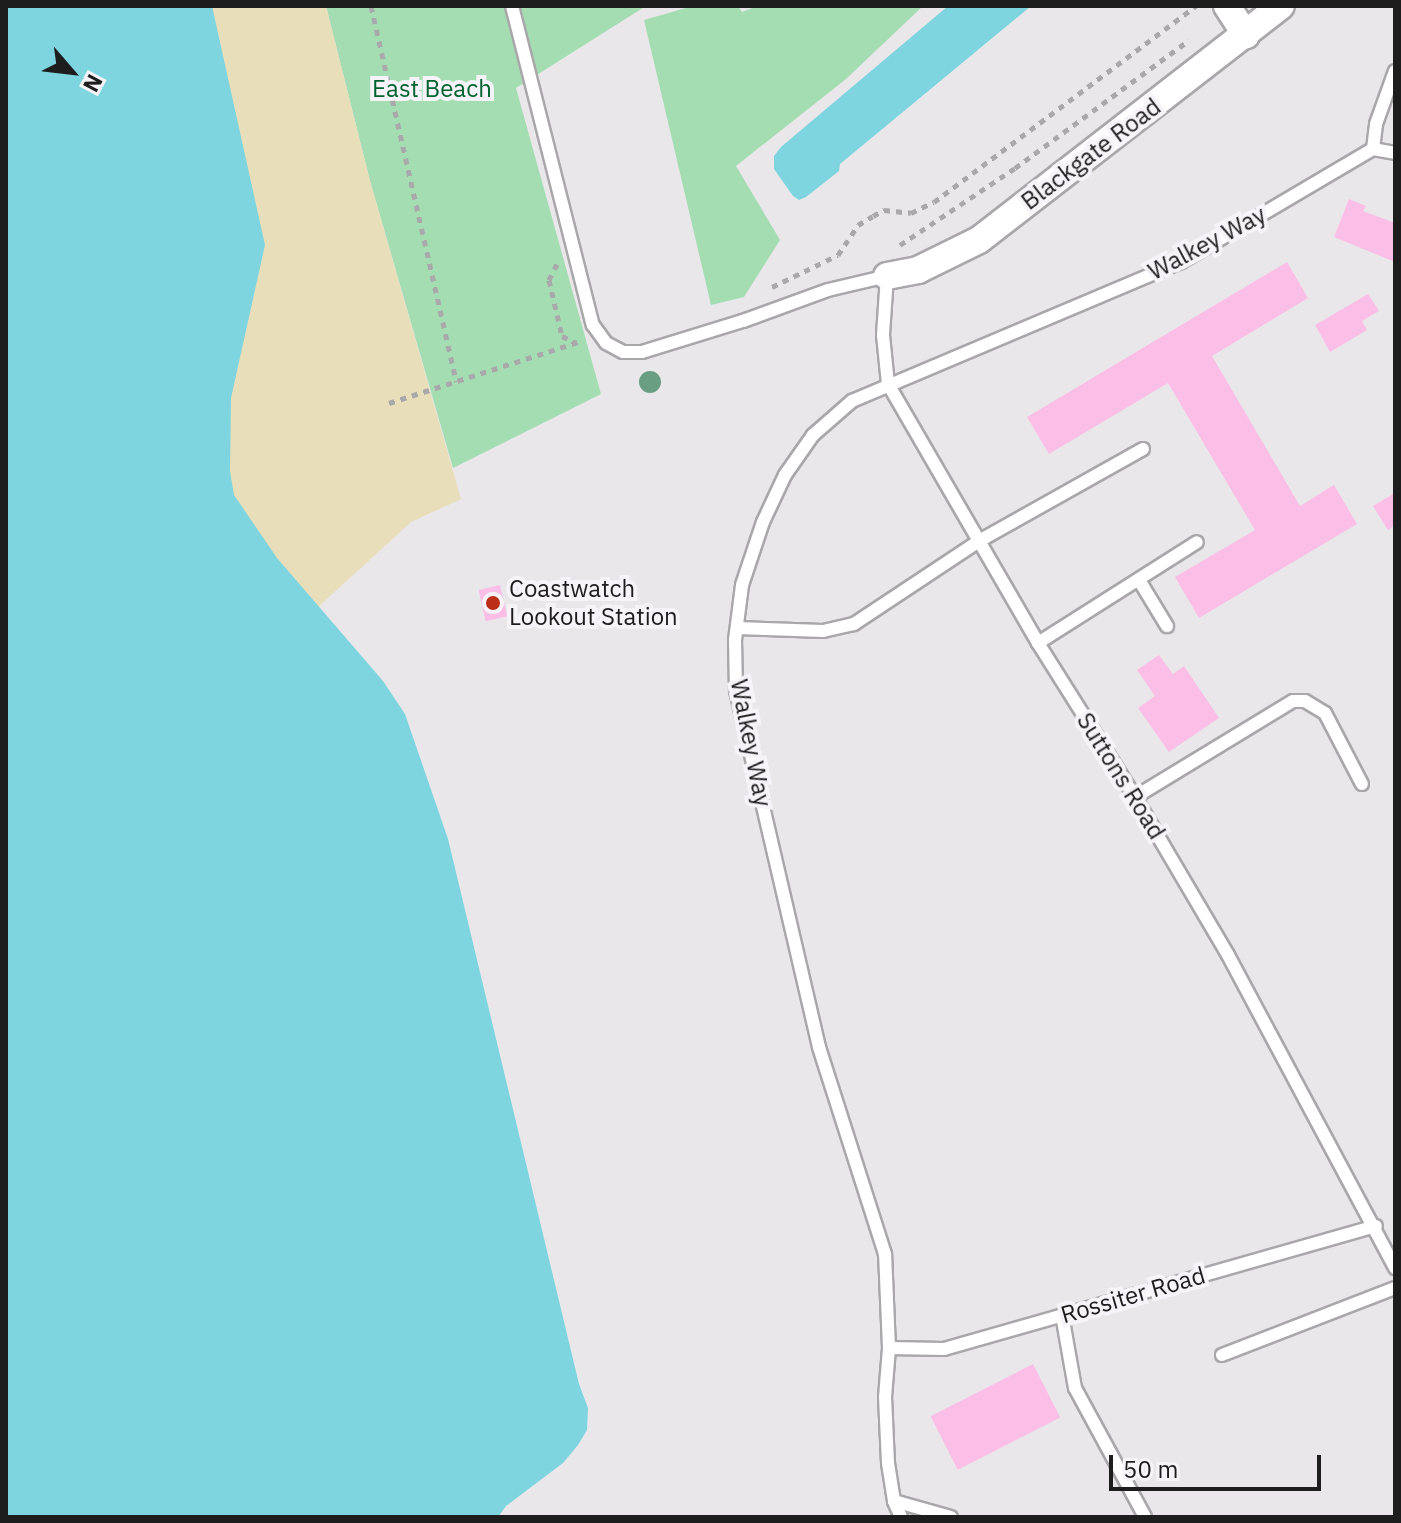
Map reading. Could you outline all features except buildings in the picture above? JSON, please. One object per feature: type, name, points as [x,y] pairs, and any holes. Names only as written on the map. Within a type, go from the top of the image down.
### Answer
[{"type":"street","points":[[1227,6],[1246,35]]},
{"type":"street","name":"Blackgate Road","points":[[890,263],[918,270],[947,259],[979,240],[1281,6]]},
{"type":"lane","points":[[512,6],[593,325],[606,343],[623,352],[642,352],[743,321],[890,263]]},
{"type":"lane","points":[[1395,71],[1376,124],[1373,149],[1395,153]]},
{"type":"lane","name":"Walkey Way","points":[[901,1517],[894,1501],[886,1428],[889,1348],[885,1254],[819,1047],[736,691],[737,628],[742,585],[763,522],[785,475],[813,435],[852,401],[1181,262],[1373,149]]},
{"type":"lane","name":"Suttons Road","points":[[890,263],[883,335],[888,384],[1038,643],[1135,797],[1242,980],[1376,1226],[1395,1268]]},
{"type":"lane","points":[[737,628],[838,630],[870,614],[979,541],[1143,449]]},
{"type":"lane","points":[[1038,643],[1197,542]]},
{"type":"lane","points":[[1139,580],[1167,626]]},
{"type":"lane","points":[[1135,797],[1293,701],[1305,701],[1325,713],[1362,784]]},
{"type":"lane","name":"Rossiter Road","points":[[889,1348],[944,1349],[1376,1226]]},
{"type":"lane","points":[[1382,1241],[1395,1235]]},
{"type":"lane","points":[[1222,1355],[1395,1288]]},
{"type":"lane","points":[[1062,1315],[1075,1388],[1145,1517]]},
{"type":"lane","points":[[894,1501],[951,1517]]},
{"type":"path","points":[[371,6],[456,381]]},
{"type":"path","points":[[743,321],[744,303],[838,255],[858,225],[884,210],[911,213],[934,202],[1196,6]]},
{"type":"path","points":[[890,263],[1191,38]]},
{"type":"path","points":[[389,403],[578,342],[562,336],[549,280],[572,244]]},
{"type":"green space","name":"East Beach","points":[[326,6],[646,6],[516,88],[601,394],[453,468],[370,181]]},
{"type":"green space","points":[[693,6],[738,6],[742,12],[758,6],[923,6],[846,79],[736,166],[780,240],[744,297],[711,305],[644,20]]},
{"type":"sand","points":[[76,6],[326,6],[370,181],[461,499],[411,522],[269,652]]},
{"type":"water","points":[[6,6],[212,6],[265,245],[231,398],[230,471],[234,495],[277,558],[383,681],[405,714],[448,839],[579,1384],[588,1408],[587,1430],[578,1445],[563,1463],[506,1506],[498,1517],[6,1517]]},
{"type":"water","points":[[948,6],[1031,6],[840,164],[839,171],[806,197],[799,200],[793,196],[774,169],[774,156],[781,147]]},
{"type":"place","name":"Coastwatch Lookout Station","points":[[493,603]]}]
